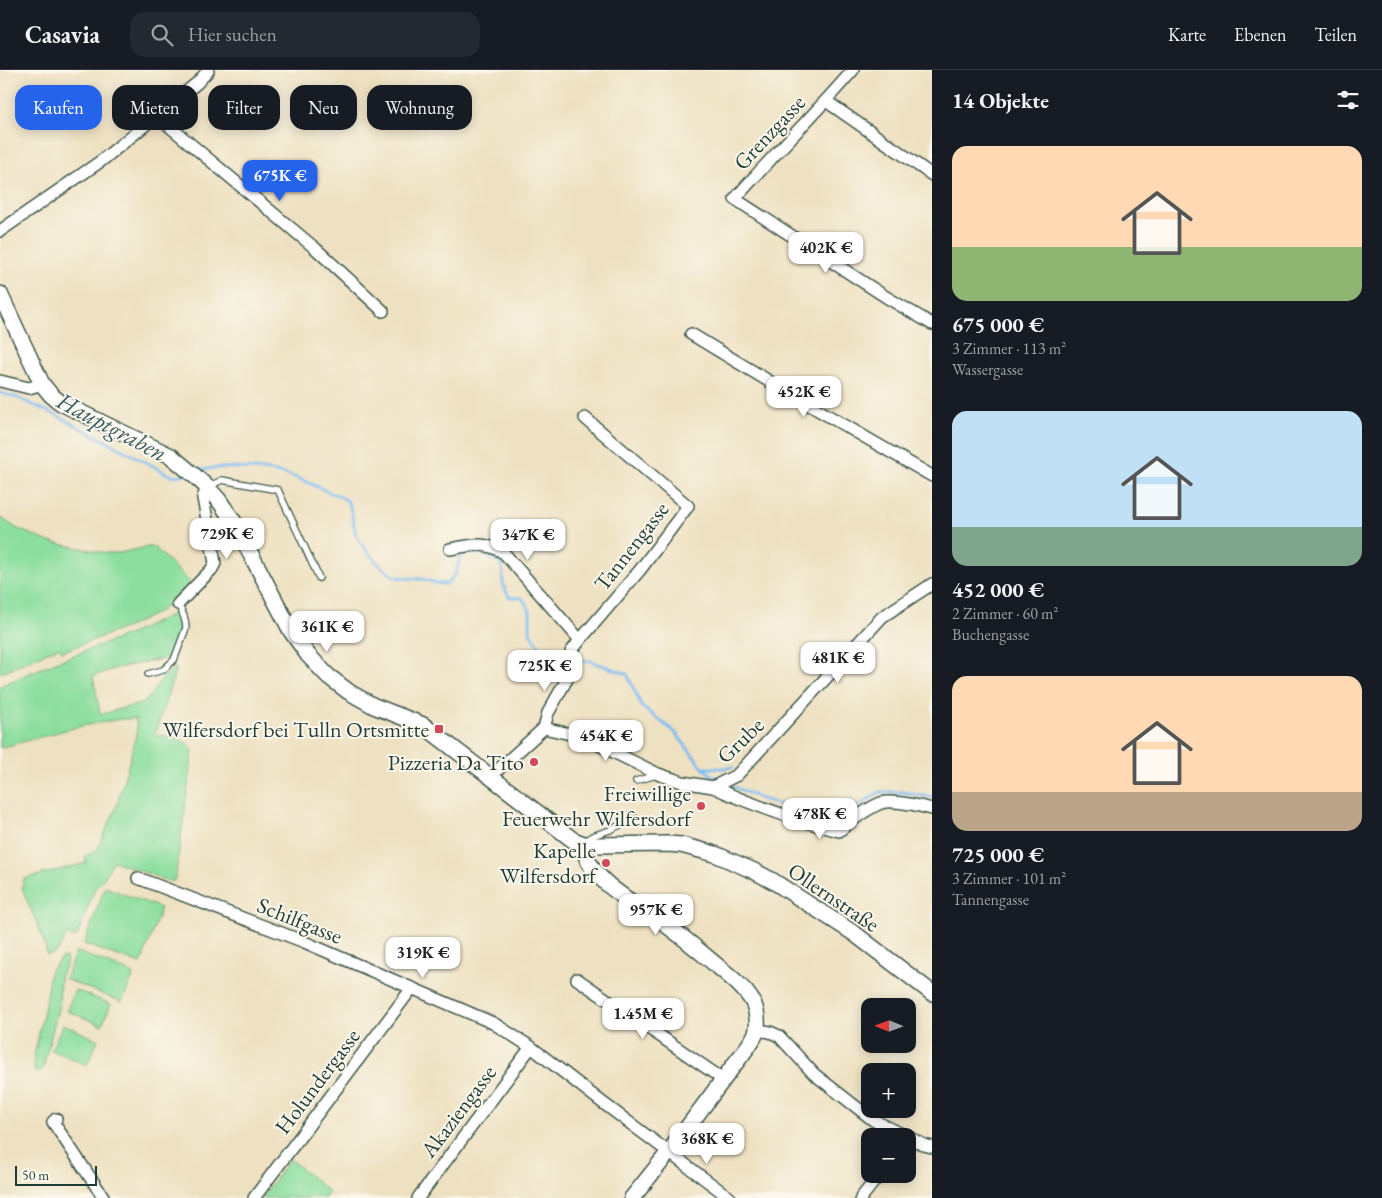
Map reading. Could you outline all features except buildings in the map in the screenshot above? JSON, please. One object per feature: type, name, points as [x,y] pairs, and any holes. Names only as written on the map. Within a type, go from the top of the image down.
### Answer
[{"type":"street","name":"Grenzgasse","points":[[853,70],[735,199],[886,297],[932,324]]},
{"type":"street","points":[[196,85],[208,71]]},
{"type":"street","points":[[826,101],[932,175]]},
{"type":"street","points":[[0,231],[101,161],[140,130]]},
{"type":"street","points":[[174,130],[316,248],[383,311]]},
{"type":"street","points":[[0,294],[42,384],[51,395],[61,403],[176,461],[202,482],[218,499],[234,522],[291,632],[308,655],[328,676],[349,692],[374,706],[423,725],[568,836],[584,844],[590,863],[602,879],[621,896],[683,937],[735,981],[752,1000],[756,1014],[757,1030],[749,1045],[632,1198]]},
{"type":"street","points":[[691,334],[782,390],[932,476]]},
{"type":"street","points":[[0,382],[29,388],[42,384]]},
{"type":"street","name":"Tannengasse","points":[[544,728],[548,713],[571,666],[571,652],[640,570],[688,506],[585,418]]},
{"type":"street","points":[[178,604],[212,569],[214,563],[202,482]]},
{"type":"street","points":[[450,549],[476,544],[494,547],[504,553],[580,640]]},
{"type":"street","name":"Grube","points":[[544,728],[584,737],[658,774],[682,782],[716,786],[738,775],[882,617],[932,584]]},
{"type":"street","points":[[490,777],[544,728]]},
{"type":"street","points":[[716,786],[742,800],[771,811],[839,832],[855,818],[882,802],[904,803],[932,809]]},
{"type":"street","name":"Ollernstraße","points":[[584,844],[681,845],[723,857],[773,881],[855,934],[932,993]]},
{"type":"street","name":"Schilfgasse","points":[[138,878],[302,941],[493,1023],[531,1047],[730,1198]]},
{"type":"street","points":[[577,979],[724,1080]]},
{"type":"street","name":"Holundergasse","points":[[254,1198],[412,988]]},
{"type":"street","points":[[757,1030],[779,1036],[814,1074],[873,1120],[889,1128]]},
{"type":"street","name":"Akaziengasse","points":[[418,1198],[531,1047]]},
{"type":"street","points":[[56,1118],[53,1122],[104,1198]]},
{"type":"street","points":[[916,1141],[932,1147]]},
{"type":"street","points":[[861,1198],[873,1183]]},
{"type":"lane","points":[[202,482],[222,480],[278,490],[319,578]]},
{"type":"lane","points":[[148,674],[163,670],[174,660],[186,628],[184,614],[178,604]]},
{"type":"lane","points":[[636,781],[658,774]]},
{"type":"lane","points":[[584,844],[592,836],[635,818]]},
{"type":"green space","points":[[0,517],[16,528],[49,542],[106,553],[120,553],[154,547],[190,582],[168,605],[157,613],[132,625],[70,649],[62,651],[59,647],[0,673]]},
{"type":"green space","points":[[177,613],[181,616],[182,630],[173,654],[167,658],[117,668],[93,676],[100,713],[102,714],[143,703],[159,682],[173,669],[176,669],[155,734],[182,740],[193,751],[175,879],[174,881],[169,881],[113,861],[105,877],[95,888],[77,936],[71,938],[67,934],[57,951],[47,955],[42,937],[22,887],[24,879],[86,863],[85,856],[97,850],[116,808],[137,732],[136,719],[121,719],[77,727],[0,748],[0,686],[53,663],[128,635]]},
{"type":"green space","points":[[105,887],[161,908],[141,964],[84,944]]},
{"type":"green space","points":[[76,951],[134,974],[122,1002],[65,979]]},
{"type":"green space","points":[[66,957],[67,962],[60,978],[59,1005],[43,1068],[36,1073],[34,1070],[34,1056],[50,971],[61,958]]},
{"type":"green space","points":[[75,990],[111,1004],[102,1025],[67,1011]]},
{"type":"green space","points":[[63,1024],[98,1040],[87,1065],[51,1050]]},
{"type":"green space","points":[[290,1159],[329,1192],[325,1198],[261,1198]]},
{"type":"waterway","name":"Hauptgraben","points":[[0,393],[15,397],[56,415],[166,473],[175,476],[185,474]]},
{"type":"waterway","name":"Hauptgraben","points":[[196,471],[226,468],[271,471],[297,478],[343,498],[349,505],[356,534],[363,546],[380,566],[398,577],[447,584],[456,573],[459,558],[471,553],[486,555],[502,565],[503,584],[509,597],[522,598],[530,611],[530,632],[541,649],[560,658],[568,659]]},
{"type":"waterway","name":"Hauptgraben","points":[[575,659],[590,661],[627,674],[642,707],[674,731],[703,768],[720,780]]},
{"type":"waterway","points":[[704,768],[733,767]]},
{"type":"waterway","name":"Hauptgraben","points":[[728,784],[759,798],[826,820],[837,819],[880,792],[902,792],[932,797]]},
{"type":"place","name":"Wilfersdorf bei Tulln Ortsmitte","points":[[439,729]]},
{"type":"place","name":"Pizzeria Da Tito","points":[[534,762]]},
{"type":"place","name":"Freiwillige Feuerwehr Wilfersdorf","points":[[701,806]]},
{"type":"place","name":"Kapelle Wilfersdorf","points":[[606,863]]}]
